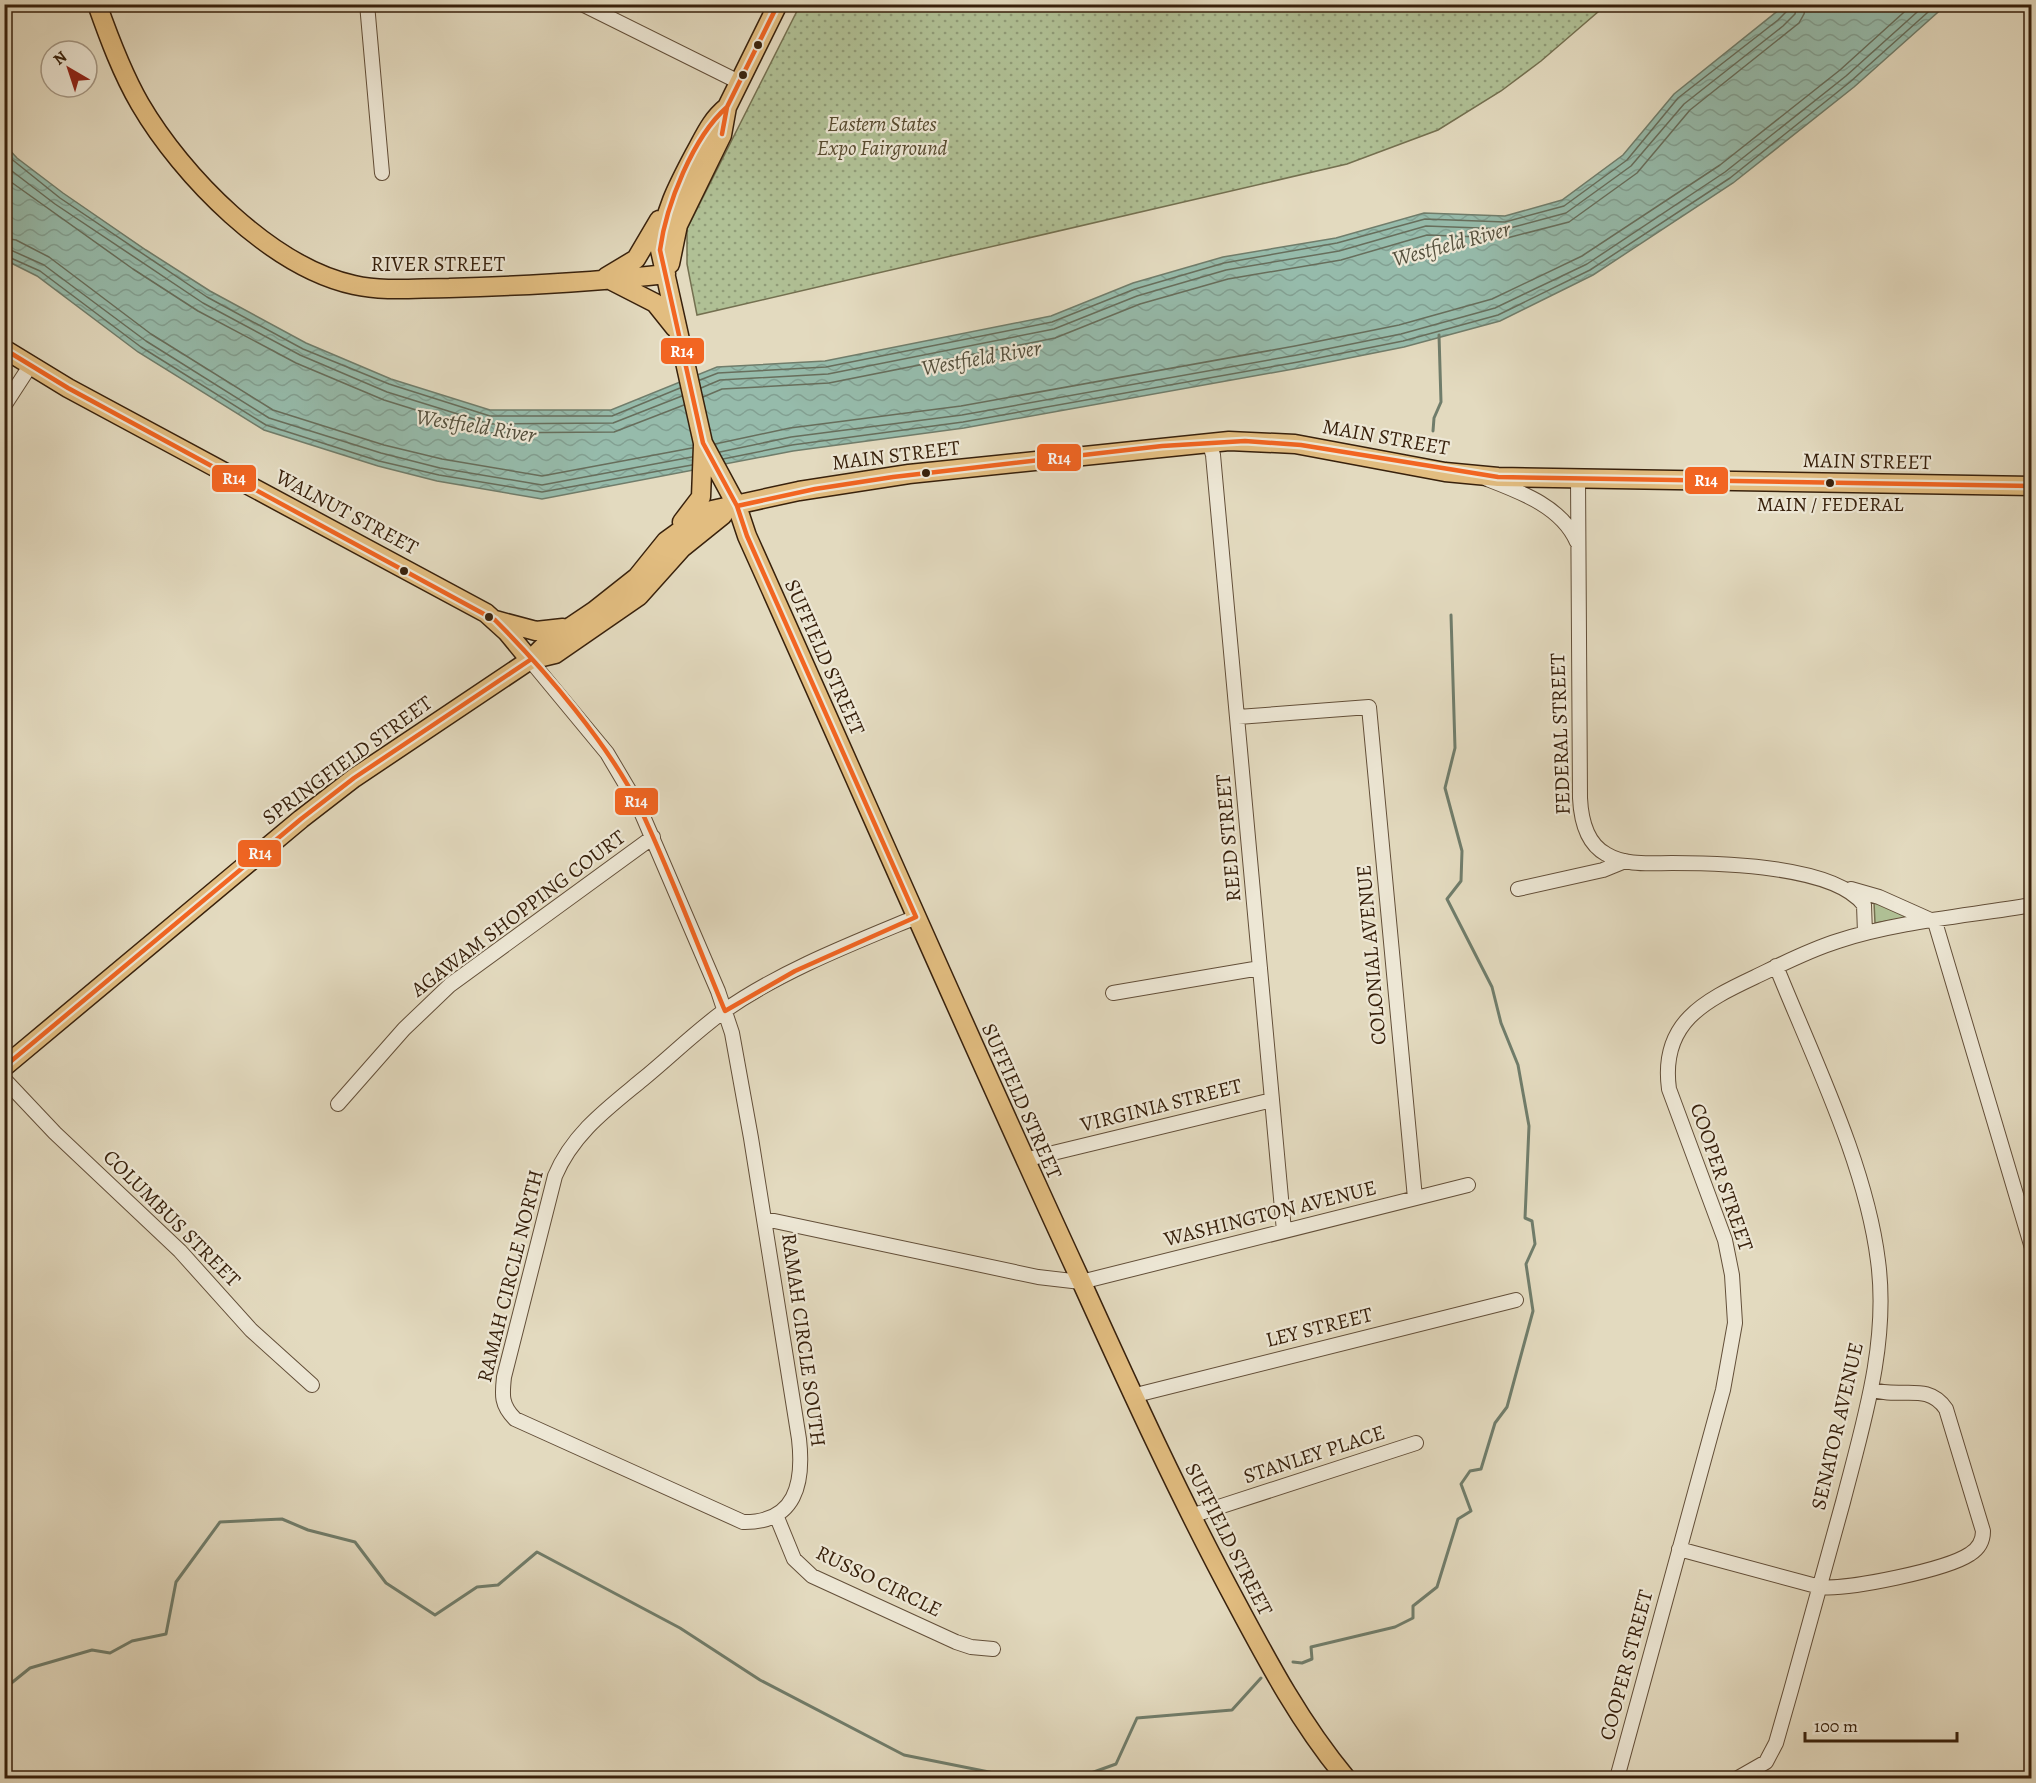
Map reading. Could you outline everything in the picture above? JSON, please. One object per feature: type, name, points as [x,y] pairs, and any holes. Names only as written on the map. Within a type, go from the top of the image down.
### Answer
[{"type":"main road","name":"RIVER STREET","points":[[97,4],[126,77],[163,140],[193,175],[241,223],[294,262],[341,282],[380,289],[519,286],[666,274]]},
{"type":"main road","points":[[666,274],[678,225],[722,135],[727,107],[778,4]]},
{"type":"main road","points":[[678,331],[655,303],[606,280],[636,259],[711,122],[727,107]]},
{"type":"main road","name":"SUFFIELD STREET","points":[[675,189],[661,232],[660,250],[711,475],[737,506],[747,536],[1024,1160],[1132,1396],[1191,1516],[1283,1689],[1319,1745],[1346,1779]]},
{"type":"main road","name":"WALNUT STREET","points":[[4,349],[30,366],[495,620],[530,660]]},
{"type":"main road","name":"MAIN STREET","points":[[737,506],[799,491],[885,477],[1209,442],[1295,444],[1474,475],[2031,486]]},
{"type":"main road","points":[[666,541],[695,508],[711,475]]},
{"type":"main road","name":"SPRINGFIELD STREET","points":[[4,1067],[301,819],[354,778],[530,660],[548,642],[594,611],[637,577],[666,541],[712,510],[737,506]]},
{"type":"main road","name":"SPRINGFIELD STREET","points":[[530,660],[555,654],[639,596],[682,548],[737,506]]},
{"type":"main road","points":[[495,620],[546,632],[571,625]]},
{"type":"street","points":[[367,4],[382,173]]},
{"type":"street","points":[[582,4],[739,82]]},
{"type":"street","points":[[4,406],[30,366]]},
{"type":"street","name":"REED STREET","points":[[1209,442],[1238,717],[1284,1231]]},
{"type":"street","points":[[1474,475],[1518,492],[1549,509],[1568,526],[1578,544]]},
{"type":"street","name":"FEDERAL STREET","points":[[1578,478],[1581,815],[1585,829],[1599,849],[1625,861],[1770,868],[1879,897],[1935,922]]},
{"type":"street","name":"RAMAH CIRCLE SOUTH","points":[[530,660],[606,753],[653,837],[732,1033],[765,1219],[800,1442],[801,1473],[797,1493],[776,1515]]},
{"type":"street","name":"COLONIAL AVENUE","points":[[1238,717],[1369,707],[1415,1198]]},
{"type":"street","name":"AGAWAM SHOPPING COURT","points":[[338,1104],[404,1029],[450,985],[653,837]]},
{"type":"street","points":[[1518,889],[1603,870],[1625,861]]},
{"type":"street","name":"FEDERAL STREET","points":[[1837,885],[1856,896],[1864,905],[1865,933]]},
{"type":"street","name":"COOPER STREET","points":[[1617,1779],[1728,1368],[1735,1311],[1732,1275],[1725,1240],[1672,1098],[1668,1077],[1669,1057],[1680,1028],[1697,1008],[1726,989],[1829,944],[1865,933],[2031,905]]},
{"type":"street","name":"RAMAH CIRCLE NORTH","points":[[776,1515],[758,1522],[743,1522],[515,1419],[505,1409],[502,1396],[504,1377],[555,1176],[565,1153],[598,1116],[725,1011],[795,971],[916,916]]},
{"type":"street","points":[[1935,922],[2031,1248]]},
{"type":"street","name":"SENATOR AVENUE","points":[[1738,1779],[1766,1762],[1774,1748],[1820,1587],[1871,1389],[1881,1305],[1879,1263],[1872,1222],[1851,1155],[1776,966]]},
{"type":"street","points":[[1113,993],[1260,968]]},
{"type":"street","name":"COLUMBUS STREET","points":[[4,1079],[55,1133],[180,1251],[251,1330],[312,1385]]},
{"type":"street","name":"VIRGINIA STREET","points":[[1024,1160],[1272,1100]]},
{"type":"street","name":"WASHINGTON AVENUE","points":[[1081,1282],[1468,1185]]},
{"type":"street","points":[[765,1219],[1038,1277],[1081,1282]]},
{"type":"street","name":"LEY STREET","points":[[1132,1396],[1516,1300]]},
{"type":"street","points":[[1679,1549],[1820,1587],[1848,1588],[1952,1562],[1972,1553],[1982,1539],[1979,1514],[1942,1404],[1923,1392],[1891,1395],[1871,1389]]},
{"type":"street","name":"STANLEY PLACE","points":[[1191,1516],[1416,1443]]},
{"type":"street","name":"RUSSO CIRCLE","points":[[776,1515],[794,1559],[812,1576],[956,1642],[971,1647],[993,1649]]},
{"type":"green space","name":"Eastern States Expo Fairground","points":[[800,4],[1606,5],[1541,61],[1501,91],[1438,130],[1347,164],[697,315],[687,264],[687,229]]},
{"type":"green space","points":[[1874,902],[1912,917],[1875,923]]},
{"type":"water","name":"Westfield River","points":[[1785,5],[1946,5],[1854,87],[1733,183],[1593,275],[1500,321],[1404,347],[1299,368],[964,428],[793,451],[542,499],[437,481],[378,466],[264,430],[138,352],[37,276],[5,260],[4,144],[17,158],[63,193],[146,250],[210,291],[306,343],[391,379],[490,410],[611,410],[717,367],[825,361],[1051,316],[1133,283],[1223,257],[1336,238],[1424,213],[1505,216],[1562,200],[1623,155],[1674,94]]},
{"type":"waterway","points":[[1433,431],[1434,418],[1441,402],[1439,335]]},
{"type":"waterway","points":[[1293,1662],[1302,1663],[1312,1659],[1311,1647],[1395,1627],[1413,1618],[1413,1606],[1437,1587],[1458,1519],[1471,1511],[1461,1484],[1470,1471],[1481,1469],[1495,1423],[1507,1407],[1533,1311],[1526,1264],[1535,1244],[1532,1221],[1525,1218],[1529,1126],[1518,1065],[1501,1023],[1492,987],[1447,899],[1461,881],[1462,851],[1445,788],[1455,748],[1451,615]]},
{"type":"waterway","points":[[4,1689],[30,1668],[92,1650],[110,1653],[132,1641],[166,1634],[176,1582],[220,1522],[282,1519],[308,1530],[355,1542],[386,1583],[435,1615],[477,1587],[498,1585],[537,1552],[680,1628],[760,1680],[904,1755],[994,1773],[998,1778]]},
{"type":"waterway","points":[[1090,1778],[1091,1773],[1116,1764],[1137,1718],[1232,1710],[1261,1678]]},
{"type":"transit line","name":"R14","points":[[722,134],[727,107],[778,4]]},
{"type":"transit line","name":"R14","points":[[4,349],[68,388],[495,620],[575,709],[612,759],[627,784],[662,858],[725,1011],[795,971],[916,917],[747,536],[737,506],[703,443],[660,250],[668,213],[683,173],[703,136],[727,107]]},
{"type":"transit line","name":"R14","points":[[737,506],[815,489],[893,477],[1162,446],[1245,441],[1301,445],[1498,477],[2032,486]]},
{"type":"transit line","name":"R14","points":[[4,1067],[301,819],[354,778],[530,660]]},
{"type":"place","name":"MAIN / FEDERAL","points":[[1830,483]]}]
